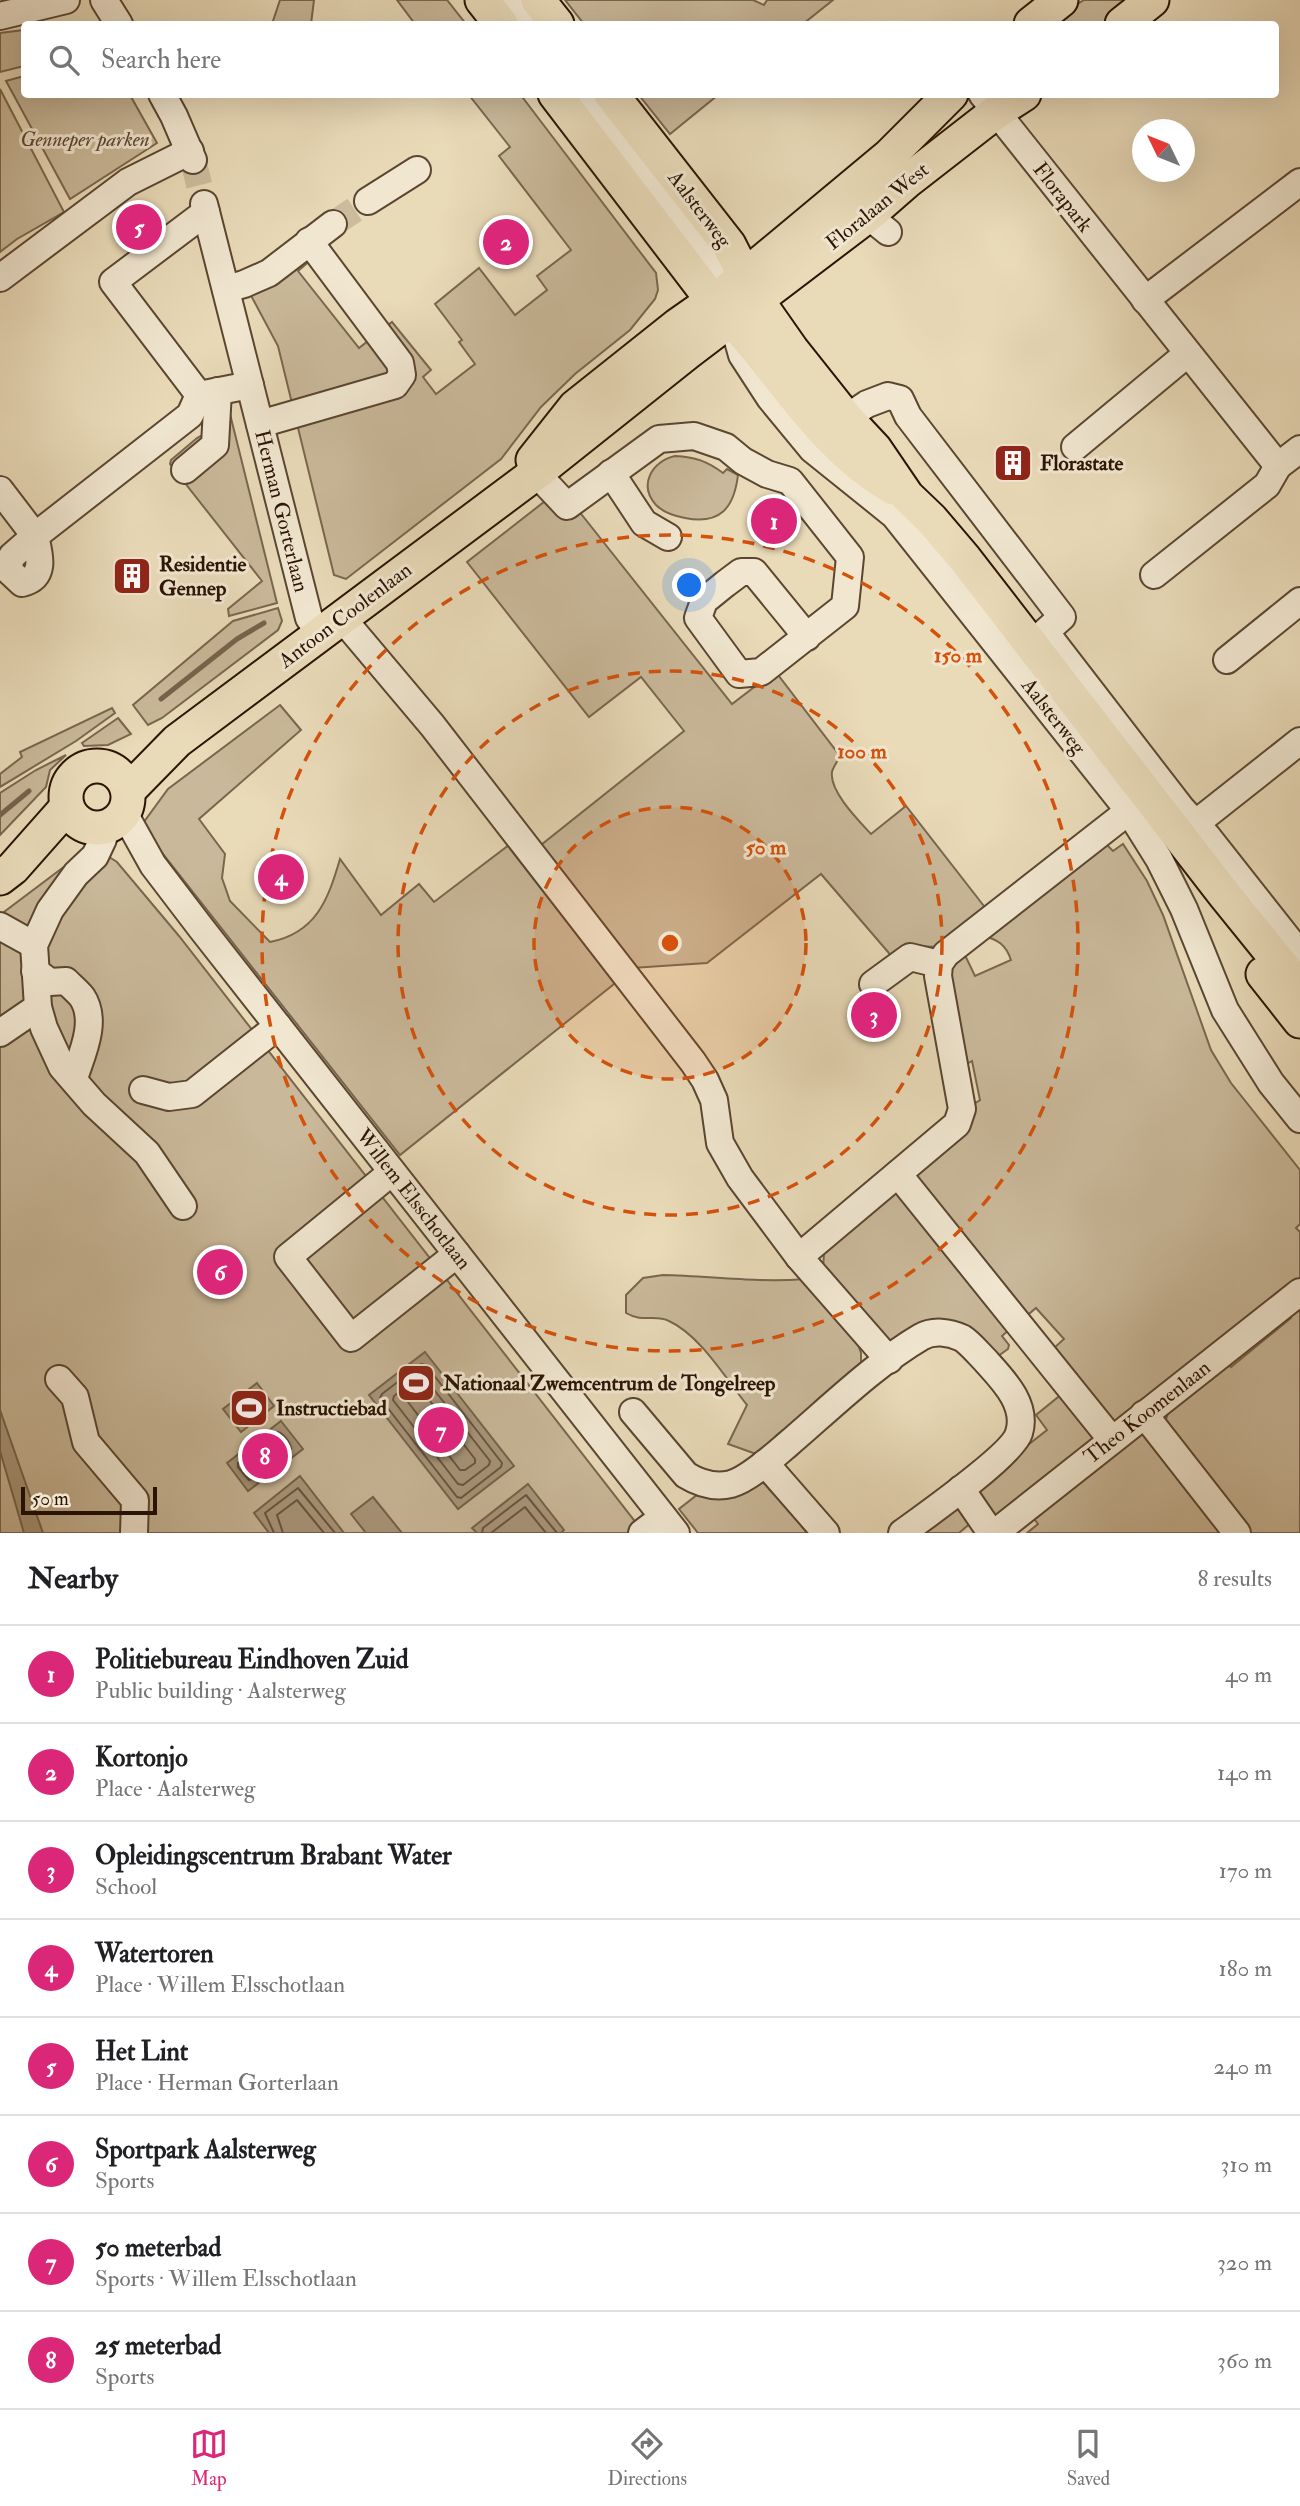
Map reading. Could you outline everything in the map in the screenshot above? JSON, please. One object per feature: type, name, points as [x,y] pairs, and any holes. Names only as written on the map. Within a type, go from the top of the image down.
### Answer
[{"type":"main road","points":[[482,0],[499,21]]},
{"type":"main road","points":[[538,0],[555,21]]},
{"type":"main road","points":[[1035,21],[1061,0]]},
{"type":"main road","points":[[1126,21],[1152,0]]},
{"type":"main road","name":"Aalsterweg","points":[[559,98],[735,297],[783,339],[846,418],[875,449],[907,496]]},
{"type":"main road","name":"Aalsterweg","points":[[614,98],[729,245],[735,297],[810,417],[836,446],[866,472],[907,496],[932,519],[1038,639],[1139,803],[1224,894],[1300,988]]},
{"type":"main road","name":"Floralaan West","points":[[735,297],[843,194],[889,156],[947,98]]},
{"type":"main road","name":"Floralaan West","points":[[735,297],[878,224],[906,182],[989,103],[1008,98]]},
{"type":"main road","name":"Antoon Coolenlaan","points":[[6,873],[28,862],[71,830],[105,811],[177,741],[524,480],[735,297]]},
{"type":"main road","name":"Aalsterweg","points":[[1224,894],[1241,936],[1259,969],[1300,1021]]},
{"type":"street","points":[[0,16],[66,0]]},
{"type":"street","points":[[104,0],[117,21]]},
{"type":"street","points":[[511,0],[528,21]]},
{"type":"street","points":[[0,278],[128,182],[191,156],[164,98]]},
{"type":"street","name":"Aalsterweg","points":[[588,98],[712,258],[735,297],[742,355],[770,398],[812,449],[894,515],[1139,803],[1159,859],[1184,909],[1226,1010],[1271,1083],[1300,1119]]},
{"type":"street","name":"Florapark","points":[[989,103],[1278,466]]},
{"type":"street","points":[[368,201],[417,170]]},
{"type":"street","points":[[1145,300],[1300,182]]},
{"type":"street","points":[[843,194],[878,224]]},
{"type":"street","name":"Herman Gorterlaan","points":[[209,393],[113,282],[205,208],[309,618],[331,626],[432,725],[693,1062],[705,1080],[713,1100],[720,1143],[740,1178],[799,1257],[889,1360]]},
{"type":"street","points":[[226,289],[269,273],[333,224]]},
{"type":"street","points":[[260,424],[395,385],[402,375],[400,363],[309,241]]},
{"type":"street","points":[[1074,447],[1187,354]]},
{"type":"street","points":[[0,490],[35,536],[190,415],[209,393],[250,385]]},
{"type":"street","points":[[185,470],[215,445],[209,393]]},
{"type":"street","points":[[846,418],[867,404],[888,396],[900,399],[908,416],[1062,617],[1038,639]]},
{"type":"street","points":[[524,480],[567,506],[659,439],[694,436],[726,447],[743,461],[767,474],[790,481],[850,557],[845,607],[807,637]]},
{"type":"street","points":[[1154,575],[1267,485],[1278,466],[1300,449]]},
{"type":"street","points":[[611,473],[644,523],[668,537]]},
{"type":"street","points":[[1227,660],[1300,601]]},
{"type":"street","name":"Aalsterweg","points":[[1038,639],[1195,824],[1300,954]]},
{"type":"street","points":[[1195,824],[1300,741]]},
{"type":"street","points":[[799,1257],[957,1124],[962,1109],[938,976],[939,964],[946,954],[1139,803]]},
{"type":"street","points":[[105,811],[95,856],[76,874],[50,910],[34,958],[38,1007],[44,1028],[62,1067],[94,1104],[147,1153],[183,1206]]},
{"type":"street","name":"Willem Elsschotlaan","points":[[105,811],[153,865],[669,1525]]},
{"type":"street","points":[[0,926],[34,958],[50,982],[66,981],[83,998],[90,1020],[74,1078]]},
{"type":"street","points":[[873,984],[910,957],[939,964]]},
{"type":"street","points":[[0,1033],[38,1007]]},
{"type":"street","points":[[143,1090],[170,1097],[192,1094],[278,1026]]},
{"type":"street","points":[[392,1172],[288,1257],[351,1338],[457,1254]]},
{"type":"street","points":[[898,1174],[1112,1440]]},
{"type":"street","name":"Theo Koomenlaan","points":[[993,1533],[1300,1292]]},
{"type":"street","points":[[633,1412],[686,1475],[695,1481],[711,1485],[733,1483],[765,1463],[889,1360],[928,1333],[948,1333],[964,1339],[1009,1387],[1022,1419],[1019,1436],[1007,1450],[961,1489],[902,1533]]},
{"type":"street","points":[[59,1379],[75,1397],[86,1442],[135,1500],[134,1533]]},
{"type":"street","points":[[1144,1414],[1237,1533]]},
{"type":"street","points":[[765,1463],[826,1533]]},
{"type":"street","points":[[961,1489],[993,1533]]},
{"type":"street","points":[[642,1533],[669,1525]]},
{"type":"green space","points":[[280,0],[314,0],[311,21],[273,21]]},
{"type":"green space","points":[[397,0],[447,0],[464,21],[413,21]]},
{"type":"green space","points":[[565,0],[753,0],[764,5],[767,0],[833,0],[807,21],[582,21]]},
{"type":"green space","points":[[1084,0],[1142,0],[1112,21],[1050,21]]},
{"type":"green space","points":[[21,30],[21,67],[0,72],[0,33]]},
{"type":"green space","name":"Genneper parken","points":[[21,77],[21,98],[132,98],[157,143],[70,199],[6,81]]},
{"type":"green space","points":[[0,89],[64,212],[0,252]]},
{"type":"green space","points":[[471,98],[523,98],[656,273],[658,290],[655,299],[630,330],[575,374],[541,407],[501,459],[346,579],[334,575],[278,346],[239,273],[312,259],[298,271],[359,348],[392,322],[431,370],[423,377],[436,394],[475,364],[459,342],[462,340],[435,304],[479,268],[515,315],[547,290],[537,276],[571,250],[499,156],[510,147]]},
{"type":"green space","points":[[641,98],[714,98],[670,134]]},
{"type":"green space","points":[[230,414],[277,603],[229,616],[228,609],[262,581],[170,464],[171,460],[197,438],[217,427]]},
{"type":"green space","points":[[675,456],[701,460],[723,473],[727,469],[738,475],[733,497],[723,512],[697,520],[673,515],[656,505],[648,490],[650,475],[660,463]]},
{"type":"green space","points":[[549,498],[578,510],[732,704],[775,671],[840,756],[833,770],[832,780],[840,797],[859,822],[871,834],[906,806],[987,910],[939,947],[908,946],[894,959],[821,874],[707,963],[632,968],[536,849],[684,731],[641,677],[589,717],[467,562]]},
{"type":"green space","points":[[278,608],[282,621],[278,630],[162,718],[148,725],[133,705],[233,621]]},
{"type":"green space","points":[[280,705],[301,730],[199,819],[225,854],[222,878],[230,901],[270,942],[286,938],[309,923],[325,901],[340,859],[381,915],[419,884],[434,902],[509,845],[619,980],[400,1155],[141,826],[168,789]]},
{"type":"green space","points":[[112,708],[115,713],[76,741],[0,787],[0,774],[22,757],[20,752]]},
{"type":"green space","points":[[118,718],[131,734],[108,745],[84,746],[82,743]]},
{"type":"green space","points":[[66,755],[50,770],[46,787],[0,835],[0,793]]},
{"type":"green space","points":[[1102,840],[1113,851],[1123,844],[1147,881],[1163,915],[1211,1050],[1231,1083],[1300,1170],[1300,1224],[1296,1228],[1300,1232],[1300,1280],[997,1520],[984,1508],[978,1484],[1047,1430],[1036,1415],[1079,1380],[1054,1348],[1064,1339],[1036,1308],[1023,1319],[914,1177],[968,1108],[980,1100],[972,1061],[960,1068],[946,971],[962,949],[975,976],[1011,960],[1001,944],[982,936]]},
{"type":"green space","points":[[77,857],[109,857],[117,862],[179,936],[644,1533],[0,1533],[0,915]]},
{"type":"green space","points":[[895,1190],[1012,1327],[1002,1336],[1009,1345],[1008,1349],[994,1359],[974,1337],[889,1341],[823,1269],[827,1246]]},
{"type":"green space","points":[[663,1275],[752,1280],[805,1279],[857,1342],[861,1353],[861,1366],[759,1455],[728,1444],[747,1405],[721,1371],[691,1336],[669,1321],[626,1313],[626,1295],[643,1278]]},
{"type":"green space","points":[[1300,1305],[1300,1533],[1027,1533],[1038,1524],[1031,1515],[1143,1432],[1148,1435],[1166,1420],[1169,1409],[1227,1362],[1231,1367],[1291,1318],[1289,1314]]},
{"type":"green space","points":[[751,1478],[766,1481],[807,1533],[698,1533],[679,1509],[702,1491]]},
{"type":"green space","points":[[959,1507],[973,1521],[959,1533],[917,1533]]},
{"type":"water","points":[[425,1352],[514,1466],[458,1509],[369,1395]]},
{"type":"water","name":"Instructiebad","points":[[257,1383],[274,1406],[241,1432],[223,1409]]},
{"type":"water","points":[[0,1410],[43,1533],[24,1533],[0,1451]]},
{"type":"water","points":[[281,1421],[303,1449],[248,1491],[227,1463]]},
{"type":"water","points":[[300,1476],[344,1533],[269,1533],[254,1513]]},
{"type":"water","points":[[528,1484],[564,1530],[561,1533],[477,1533],[472,1528]]},
{"type":"water","points":[[373,1497],[402,1533],[366,1533],[351,1514]]},
{"type":"waterway","points":[[161,699],[237,639],[264,623]]},
{"type":"waterway","points":[[0,815],[29,791]]},
{"type":"tunnel","points":[[193,160],[204,204]]},
{"type":"tunnel","points":[[333,224],[368,201]]},
{"type":"place","name":"Het Lint","points":[[139,227]]},
{"type":"place","name":"Kortonjo","points":[[506,242]]},
{"type":"place","name":"Florastate","points":[[1013,463]]},
{"type":"place","name":"Politiebureau Eindhoven Zuid","points":[[774,521]]},
{"type":"place","name":"Residentie Gennep","points":[[132,576]]},
{"type":"place","name":"Watertoren","points":[[281,877]]},
{"type":"place","name":"Opleidingscentrum Brabant Water","points":[[874,1015]]},
{"type":"place","name":"Sportpark Aalsterweg","points":[[220,1272]]},
{"type":"place","name":"Nationaal Zwemcentrum de Tongelreep","points":[[416,1383]]},
{"type":"place","name":"Instructiebad","points":[[249,1408]]},
{"type":"place","name":"50 meterbad","points":[[441,1430]]},
{"type":"place","name":"25 meterbad","points":[[265,1456]]}]
